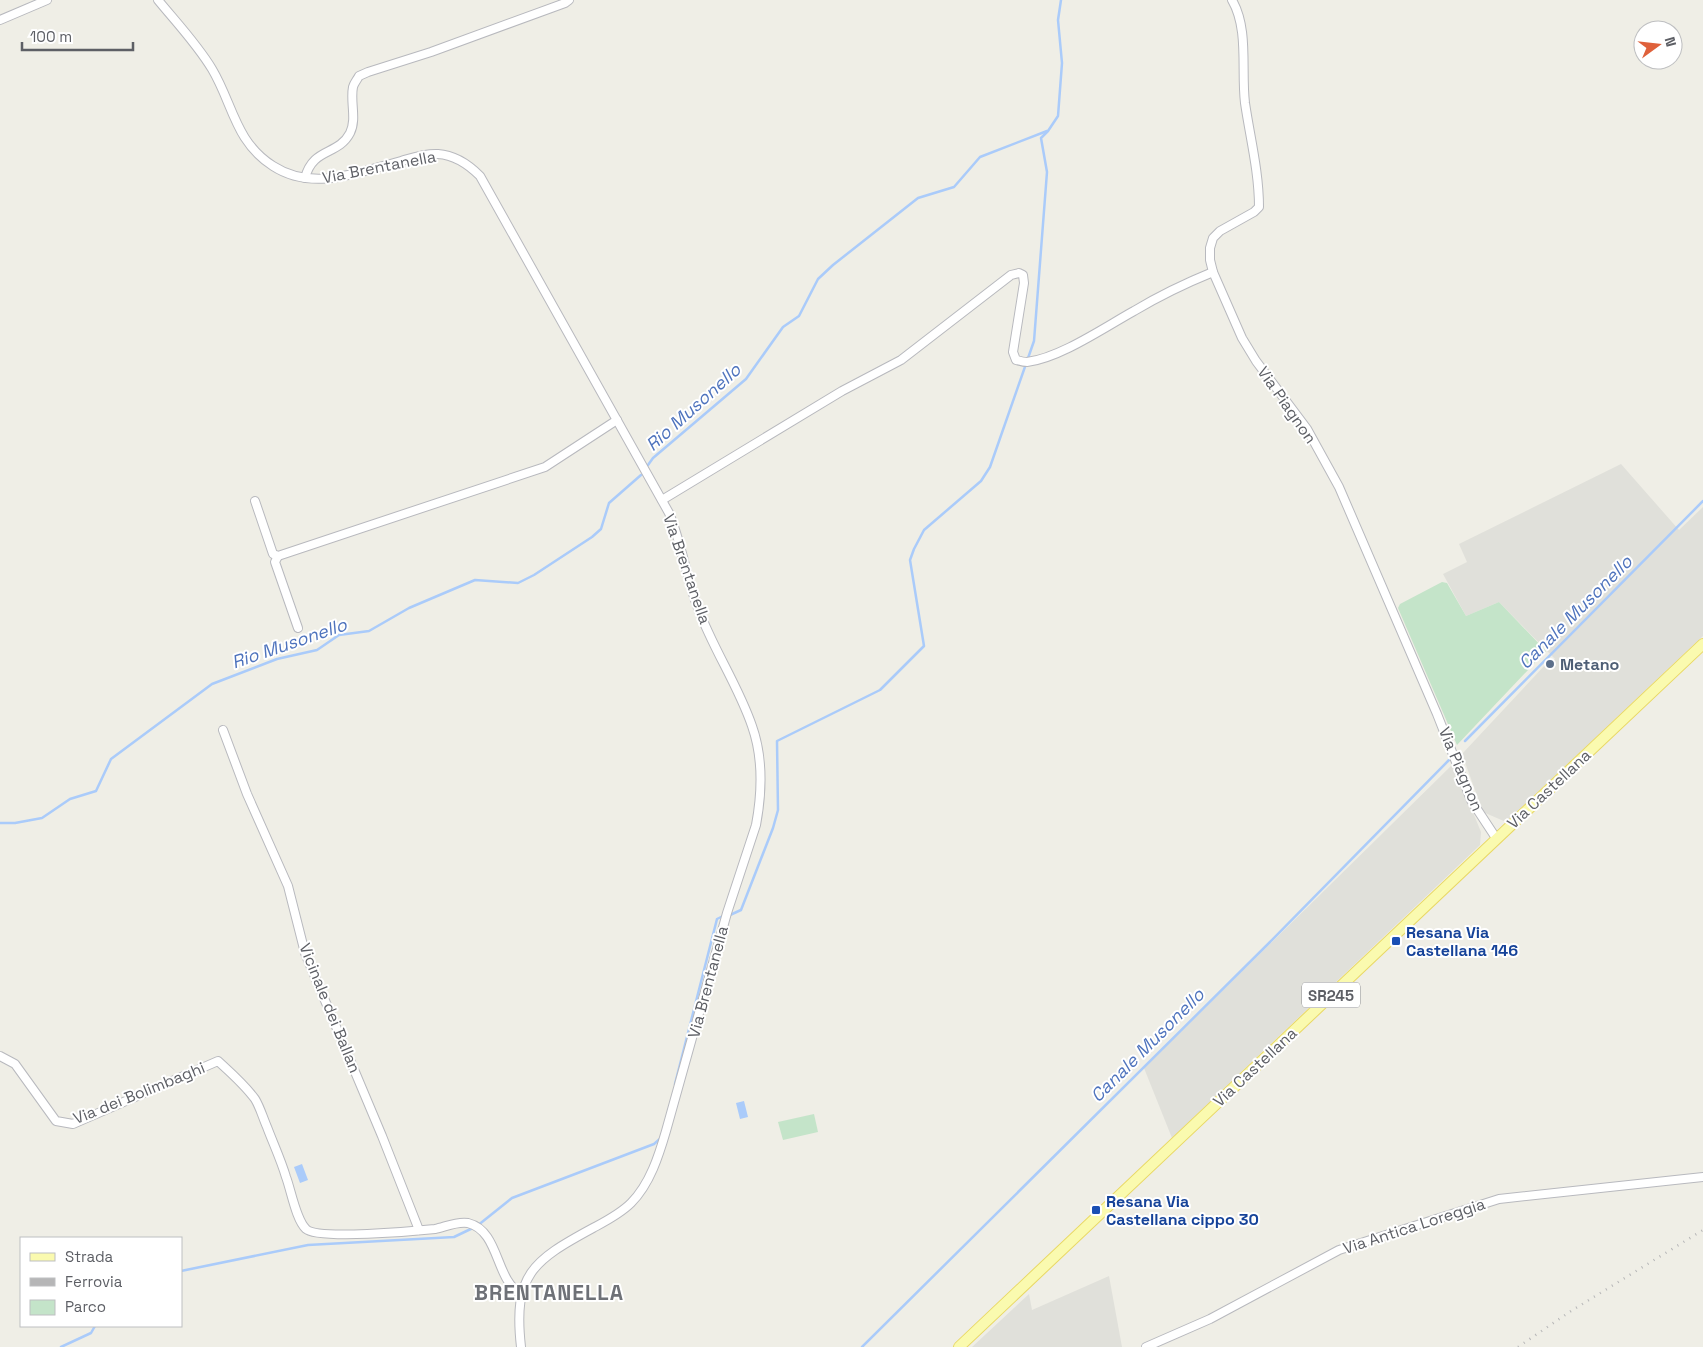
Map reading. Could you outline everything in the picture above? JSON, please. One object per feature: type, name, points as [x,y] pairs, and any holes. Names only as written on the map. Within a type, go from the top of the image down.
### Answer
[{"type":"main road","name":"Via Castellana","points":[[959,1347],[1703,644]]},
{"type":"street","points":[[0,20],[47,0]]},
{"type":"street","name":"Via Brentanella","points":[[158,0],[211,68],[221,86],[237,126],[249,145],[266,162],[280,170],[318,180],[342,176],[429,154],[452,156],[474,169],[489,190],[662,500],[677,533],[698,608],[753,728],[760,766],[759,811],[750,846],[727,913],[658,1156],[639,1193],[625,1209],[559,1247],[542,1260],[528,1276],[521,1294],[519,1316],[522,1347]]},
{"type":"street","points":[[305,178],[311,163],[337,147],[350,133],[353,124],[354,86],[359,76],[518,21],[569,0]]},
{"type":"street","name":"Via Piagnon","points":[[1232,0],[1239,14],[1241,24],[1243,80],[1258,183],[1258,207],[1254,212],[1220,231],[1213,238],[1210,248],[1213,272],[1242,338],[1256,361],[1307,429],[1339,487],[1437,714],[1471,800],[1496,838]]},
{"type":"street","points":[[662,500],[842,391],[901,360],[1011,275],[1019,273],[1023,275],[1024,283],[1013,352],[1016,360],[1026,362],[1062,350],[1113,324],[1133,311],[1213,272]]},
{"type":"street","points":[[298,628],[275,562],[278,556],[545,466],[617,420]]},
{"type":"street","points":[[255,501],[273,554],[278,556]]},
{"type":"street","name":"Vicinale dei Ballan","points":[[223,730],[247,794],[288,886],[305,953],[382,1136],[419,1230]]},
{"type":"street","name":"Via dei Bolimbaghi","points":[[0,1056],[15,1064],[56,1121],[73,1124],[218,1061],[242,1082],[256,1101],[285,1173],[302,1225],[308,1232],[321,1234],[388,1233],[419,1230]]},
{"type":"street","name":"Via Antica Loreggia","points":[[1146,1347],[1210,1319],[1339,1250],[1499,1199],[1703,1177]]},
{"type":"street","points":[[419,1230],[466,1223],[475,1226],[487,1237],[511,1285],[521,1294]]},
{"type":"shaded area","points":[[1621,464],[1679,530],[1703,507],[1703,636],[1506,822],[1483,812],[1462,754],[1547,663],[1555,659],[1499,602],[1466,616],[1443,574],[1467,562],[1459,544]]},
{"type":"shaded area","points":[[1453,764],[1481,832],[1480,845],[1172,1138],[1144,1068]]},
{"type":"shaded area","points":[[1109,1276],[1122,1347],[972,1347],[1029,1294],[1032,1310]]},
{"type":"green space","points":[[1442,582],[1447,583],[1466,616],[1499,602],[1546,651],[1457,745],[1398,608],[1400,604]]},
{"type":"green space","points":[[814,1114],[818,1132],[783,1140],[778,1122]]},
{"type":"water","points":[[744,1101],[748,1117],[740,1119],[736,1103]]},
{"type":"water","points":[[302,1164],[308,1180],[300,1183],[294,1167]]},
{"type":"waterway","points":[[730,915],[741,910],[773,828],[778,810],[777,741],[880,690],[924,646],[910,560],[914,549],[924,530],[981,481],[990,467],[1034,341],[1047,172],[1041,138],[1058,116],[1062,63],[1058,20],[1061,0]]},
{"type":"waterway","name":"Rio Musonello","points":[[648,465],[653,458],[746,379],[783,327],[799,316],[818,279],[833,265],[918,198],[954,187],[980,157],[1047,131]]},
{"type":"waterway","name":"Rio Musonello","points":[[0,823],[15,823],[42,818],[70,799],[96,791],[111,759],[212,684],[277,659],[317,650],[339,635],[369,631],[409,608],[475,580],[518,583],[534,575],[592,537],[601,529],[609,503],[641,475]]},
{"type":"waterway","name":"Canale Musonello","points":[[1465,741],[1703,501]]},
{"type":"waterway","name":"Canale Musonello","points":[[862,1347],[1269,943],[1449,760]]},
{"type":"waterway","points":[[675,1084],[717,919],[723,916]]},
{"type":"waterway","points":[[182,1271],[308,1245],[454,1237],[477,1226],[512,1198],[654,1144],[662,1137]]},
{"type":"waterway","points":[[61,1347],[91,1333],[94,1327]]},
{"type":"railway","points":[[1518,1347],[1571,1311],[1703,1230]]},
{"type":"place","name":"Metano","points":[[1550,664]]},
{"type":"place","name":"Resana Via Castellana 146","points":[[1396,941]]},
{"type":"place","name":"Resana Via Castellana cippo 30","points":[[1096,1210]]},
{"type":"district","name":"BRENTANELLA","points":[[549,1292]]}]
